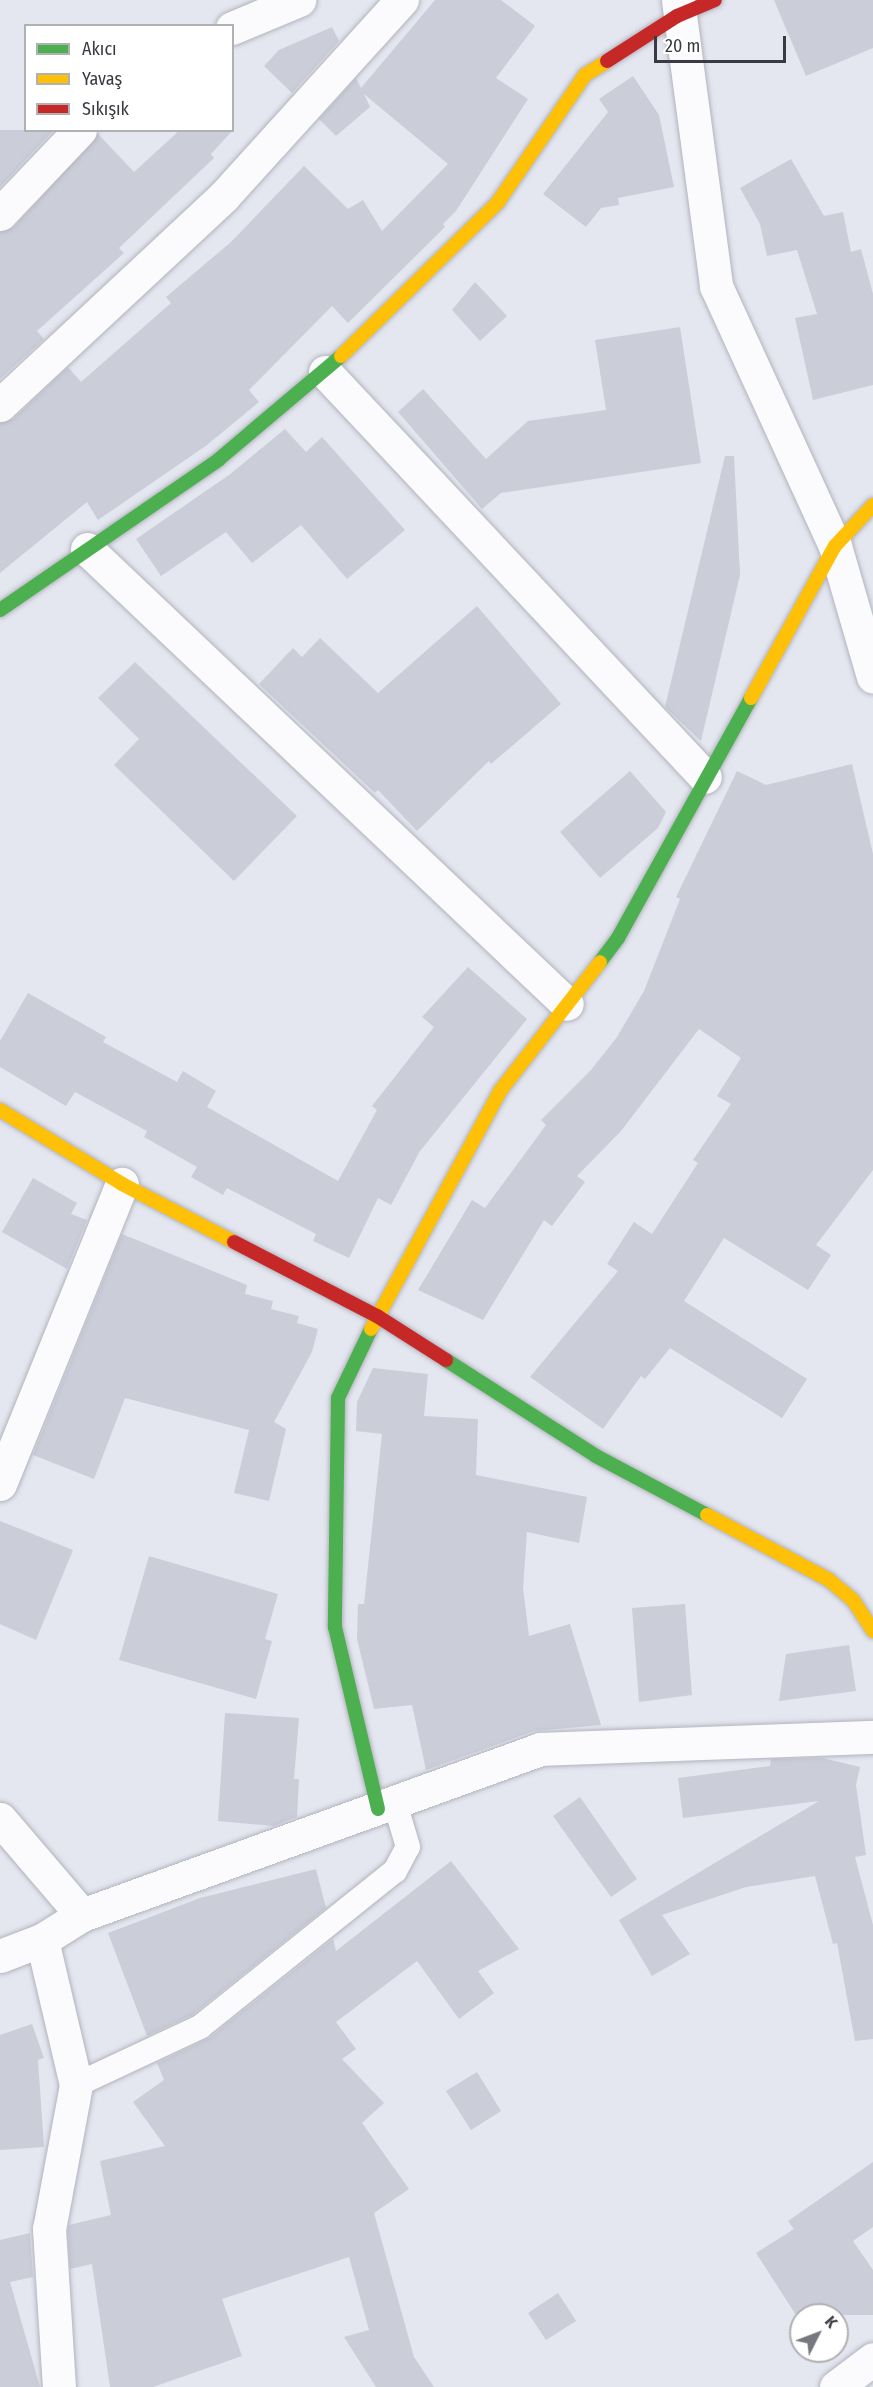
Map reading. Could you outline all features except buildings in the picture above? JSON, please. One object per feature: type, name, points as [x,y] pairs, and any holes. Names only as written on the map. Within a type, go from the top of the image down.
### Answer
[{"type":"street","points":[[234,26],[299,0]]},
{"type":"street","points":[[0,405],[224,196],[402,0]]},
{"type":"street","points":[[0,610],[218,460],[325,372],[498,202],[585,75],[677,8],[715,0]]},
{"type":"street","points":[[677,8],[716,286],[835,546],[873,677]]},
{"type":"street","points":[[0,214],[78,132]]},
{"type":"street","points":[[325,372],[705,777]]},
{"type":"street","points":[[387,1806],[335,1627],[338,1398],[377,1316],[500,1091],[618,938],[705,777],[835,546],[873,505]]},
{"type":"street","points":[[87,549],[567,1004]]},
{"type":"street","points":[[0,1110],[122,1184],[377,1316],[596,1456],[829,1580],[853,1600],[873,1631]]},
{"type":"street","points":[[0,1484],[122,1184]]},
{"type":"street","points":[[0,1956],[42,1940],[82,1915],[540,1749],[873,1737]]},
{"type":"street","points":[[0,1819],[82,1915]]},
{"type":"street","points":[[42,1940],[76,2085],[49,2229],[59,2387]]},
{"type":"street","points":[[836,2387],[873,2359]]},
{"type":"lane","points":[[76,2085],[200,2027],[395,1871],[408,1847],[387,1806]]},
{"type":"traffic: fast","points":[[0,610],[218,460],[341,356]]},
{"type":"traffic: fast","points":[[600,962],[618,938],[751,698]]},
{"type":"traffic: fast","points":[[371,1329],[338,1398],[335,1627],[378,1809]]},
{"type":"traffic: fast","points":[[446,1360],[596,1456],[707,1515]]},
{"type":"traffic: slow","points":[[341,356],[498,202],[585,75],[607,61]]},
{"type":"traffic: slow","points":[[751,698],[835,546],[873,505]]},
{"type":"traffic: slow","points":[[371,1329],[500,1091],[600,962]]},
{"type":"traffic: slow","points":[[0,1110],[122,1184],[234,1242]]},
{"type":"traffic: slow","points":[[707,1515],[829,1580],[853,1600],[873,1631]]},
{"type":"traffic: jam","points":[[607,61],[677,16],[715,0]]},
{"type":"traffic: jam","points":[[234,1242],[377,1316],[446,1360]]}]
